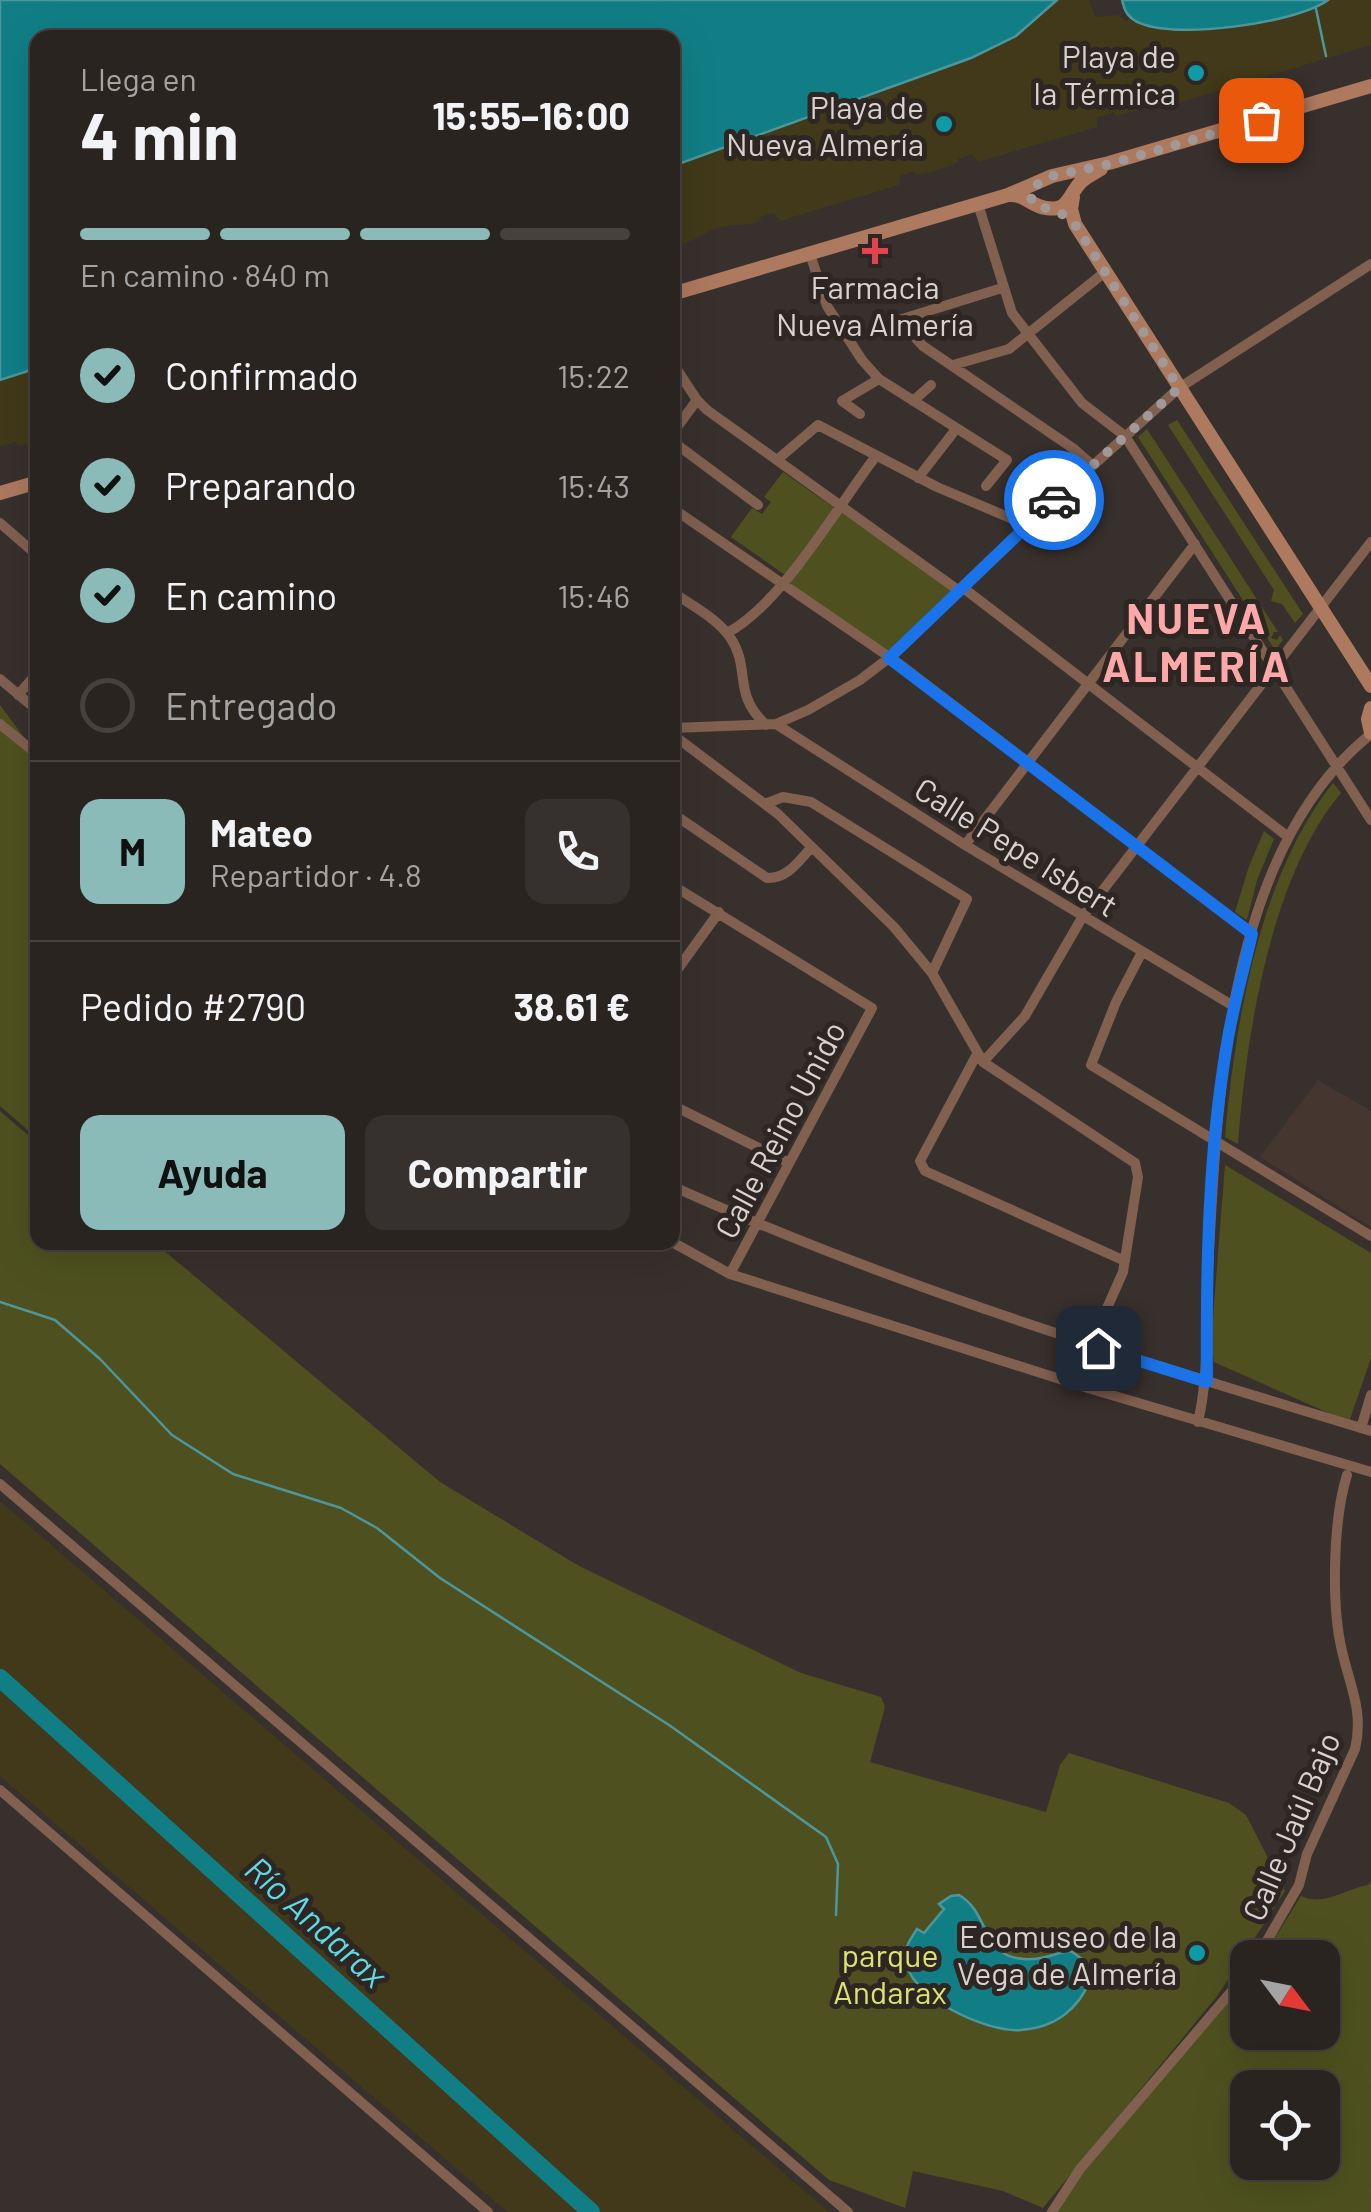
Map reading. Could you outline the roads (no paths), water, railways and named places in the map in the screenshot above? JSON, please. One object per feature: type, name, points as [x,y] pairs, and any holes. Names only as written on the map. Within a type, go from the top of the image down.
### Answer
[{"type":"main road","points":[[680,292],[1008,195],[1052,176],[1110,164],[1371,86]]},
{"type":"main road","points":[[1050,208],[1064,206],[1084,179],[1110,164]]},
{"type":"main road","points":[[1063,175],[1075,181],[1074,223]]},
{"type":"main road","points":[[1033,202],[1030,192],[1034,185]]},
{"type":"main road","points":[[1008,195],[1021,195],[1074,223],[1371,686]]},
{"type":"main road","points":[[0,493],[30,484]]},
{"type":"main road","points":[[1371,708],[1371,734]]},
{"type":"street","points":[[978,204],[1012,314],[1082,403],[1125,436],[1371,820]]},
{"type":"street","points":[[810,254],[827,306],[879,380],[1007,460],[986,486]]},
{"type":"street","points":[[680,730],[771,724],[821,702],[889,658],[1027,525],[1179,388],[1371,264]]},
{"type":"street","points":[[953,365],[1009,349],[1105,272]]},
{"type":"street","points":[[1002,288],[899,320],[923,346],[1092,465]]},
{"type":"street","points":[[680,374],[697,400],[838,507],[960,589],[1287,836]]},
{"type":"street","points":[[860,414],[842,401],[879,380]]},
{"type":"street","points":[[913,401],[931,384]]},
{"type":"street","points":[[680,425],[697,400]]},
{"type":"street","points":[[778,460],[818,425],[918,478],[1027,525]]},
{"type":"street","points":[[918,478],[956,429]]},
{"type":"street","points":[[680,443],[758,504]]},
{"type":"street","points":[[726,634],[752,617],[782,586],[876,456]]},
{"type":"street","points":[[680,514],[889,658],[1252,934]]},
{"type":"street","points":[[0,523],[30,549]]},
{"type":"street","points":[[1125,1261],[925,1171],[920,1161],[980,1058],[1025,1016],[1083,916],[1320,608],[1366,559],[1371,542]]},
{"type":"street","points":[[965,845],[1195,544]]},
{"type":"street","points":[[680,598],[726,634],[740,661],[747,704],[771,724]]},
{"type":"street","points":[[0,679],[30,705]]},
{"type":"street","points":[[18,695],[30,681]]},
{"type":"street","points":[[0,724],[30,748]]},
{"type":"street","name":"Calle Pepe Isbert","points":[[771,724],[1235,1008]]},
{"type":"street","points":[[1198,1422],[1207,1382],[1206,1304],[1215,1143],[1228,1038],[1252,934],[1264,890],[1287,836],[1309,798],[1371,734]]},
{"type":"street","points":[[680,737],[765,804],[894,927],[932,973],[980,1058],[1135,1163],[1138,1178],[1125,1261],[1107,1308],[1088,1388]]},
{"type":"street","points":[[765,804],[783,797],[811,802],[968,899],[932,973]]},
{"type":"street","points":[[680,818],[767,878],[787,874],[812,847]]},
{"type":"street","points":[[680,889],[718,912],[680,966]]},
{"type":"street","name":"Calle Reino Unido","points":[[718,912],[872,1008],[730,1274]]},
{"type":"street","points":[[1142,952],[1116,1002],[1091,1065],[1371,1236]]},
{"type":"street","points":[[680,1110],[790,1163]]},
{"type":"street","points":[[680,1190],[756,1224],[1098,1348],[1366,1430],[1371,1395]]},
{"type":"street","points":[[680,1246],[730,1274],[1198,1422],[1371,1472]]},
{"type":"street","name":"Calle Jaúl Bajo","points":[[1268,1940],[1299,1885],[1307,1854],[1360,1730],[1355,1690],[1342,1652],[1338,1622],[1336,1530],[1346,1475]]},
{"type":"street","points":[[0,1484],[848,2212]]},
{"type":"street","points":[[0,1790],[488,2212]]},
{"type":"street","points":[[1052,2212],[1080,2169],[1230,1993]]},
{"type":"water","points":[[0,0],[1057,0],[1016,36],[971,58],[680,163],[680,30],[30,30],[30,370],[0,380]]},
{"type":"water","points":[[1122,0],[1328,0],[1290,16],[1262,22],[1174,29],[1150,26],[1131,18]]},
{"type":"water","points":[[959,1895],[977,1913],[1003,1953],[1032,1959],[1071,1951],[1086,1962],[1091,1978],[1073,2008],[1045,2025],[1006,2029],[970,2019],[933,1998],[919,1985],[909,1971],[907,1945],[917,1929],[924,1933],[944,1909],[939,1904]]},
{"type":"waterway","points":[[1316,9],[1326,56]]},
{"type":"waterway","points":[[0,1302],[55,1320],[100,1359],[172,1435],[233,1474],[341,1508],[377,1528],[440,1578],[669,1725],[826,1837],[838,1864],[836,1915]]},
{"type":"waterway","name":"Río Andarax","points":[[0,1678],[591,2212]]},
{"type":"place","name":"Playa de la Térmica","points":[[1196,73]]},
{"type":"place","name":"Playa de Nueva Almería","points":[[944,124]]},
{"type":"place","name":"Farmacia Nueva Almería","points":[[875,251]]},
{"type":"place","name":"Ecomuseo de la Vega de Almería","points":[[1197,1953]]},
{"type":"district","name":"NUEVA ALMERÍA","points":[[1197,641]]},
{"type":"park label","name":"parque Andarax","points":[[890,1972]]}]
